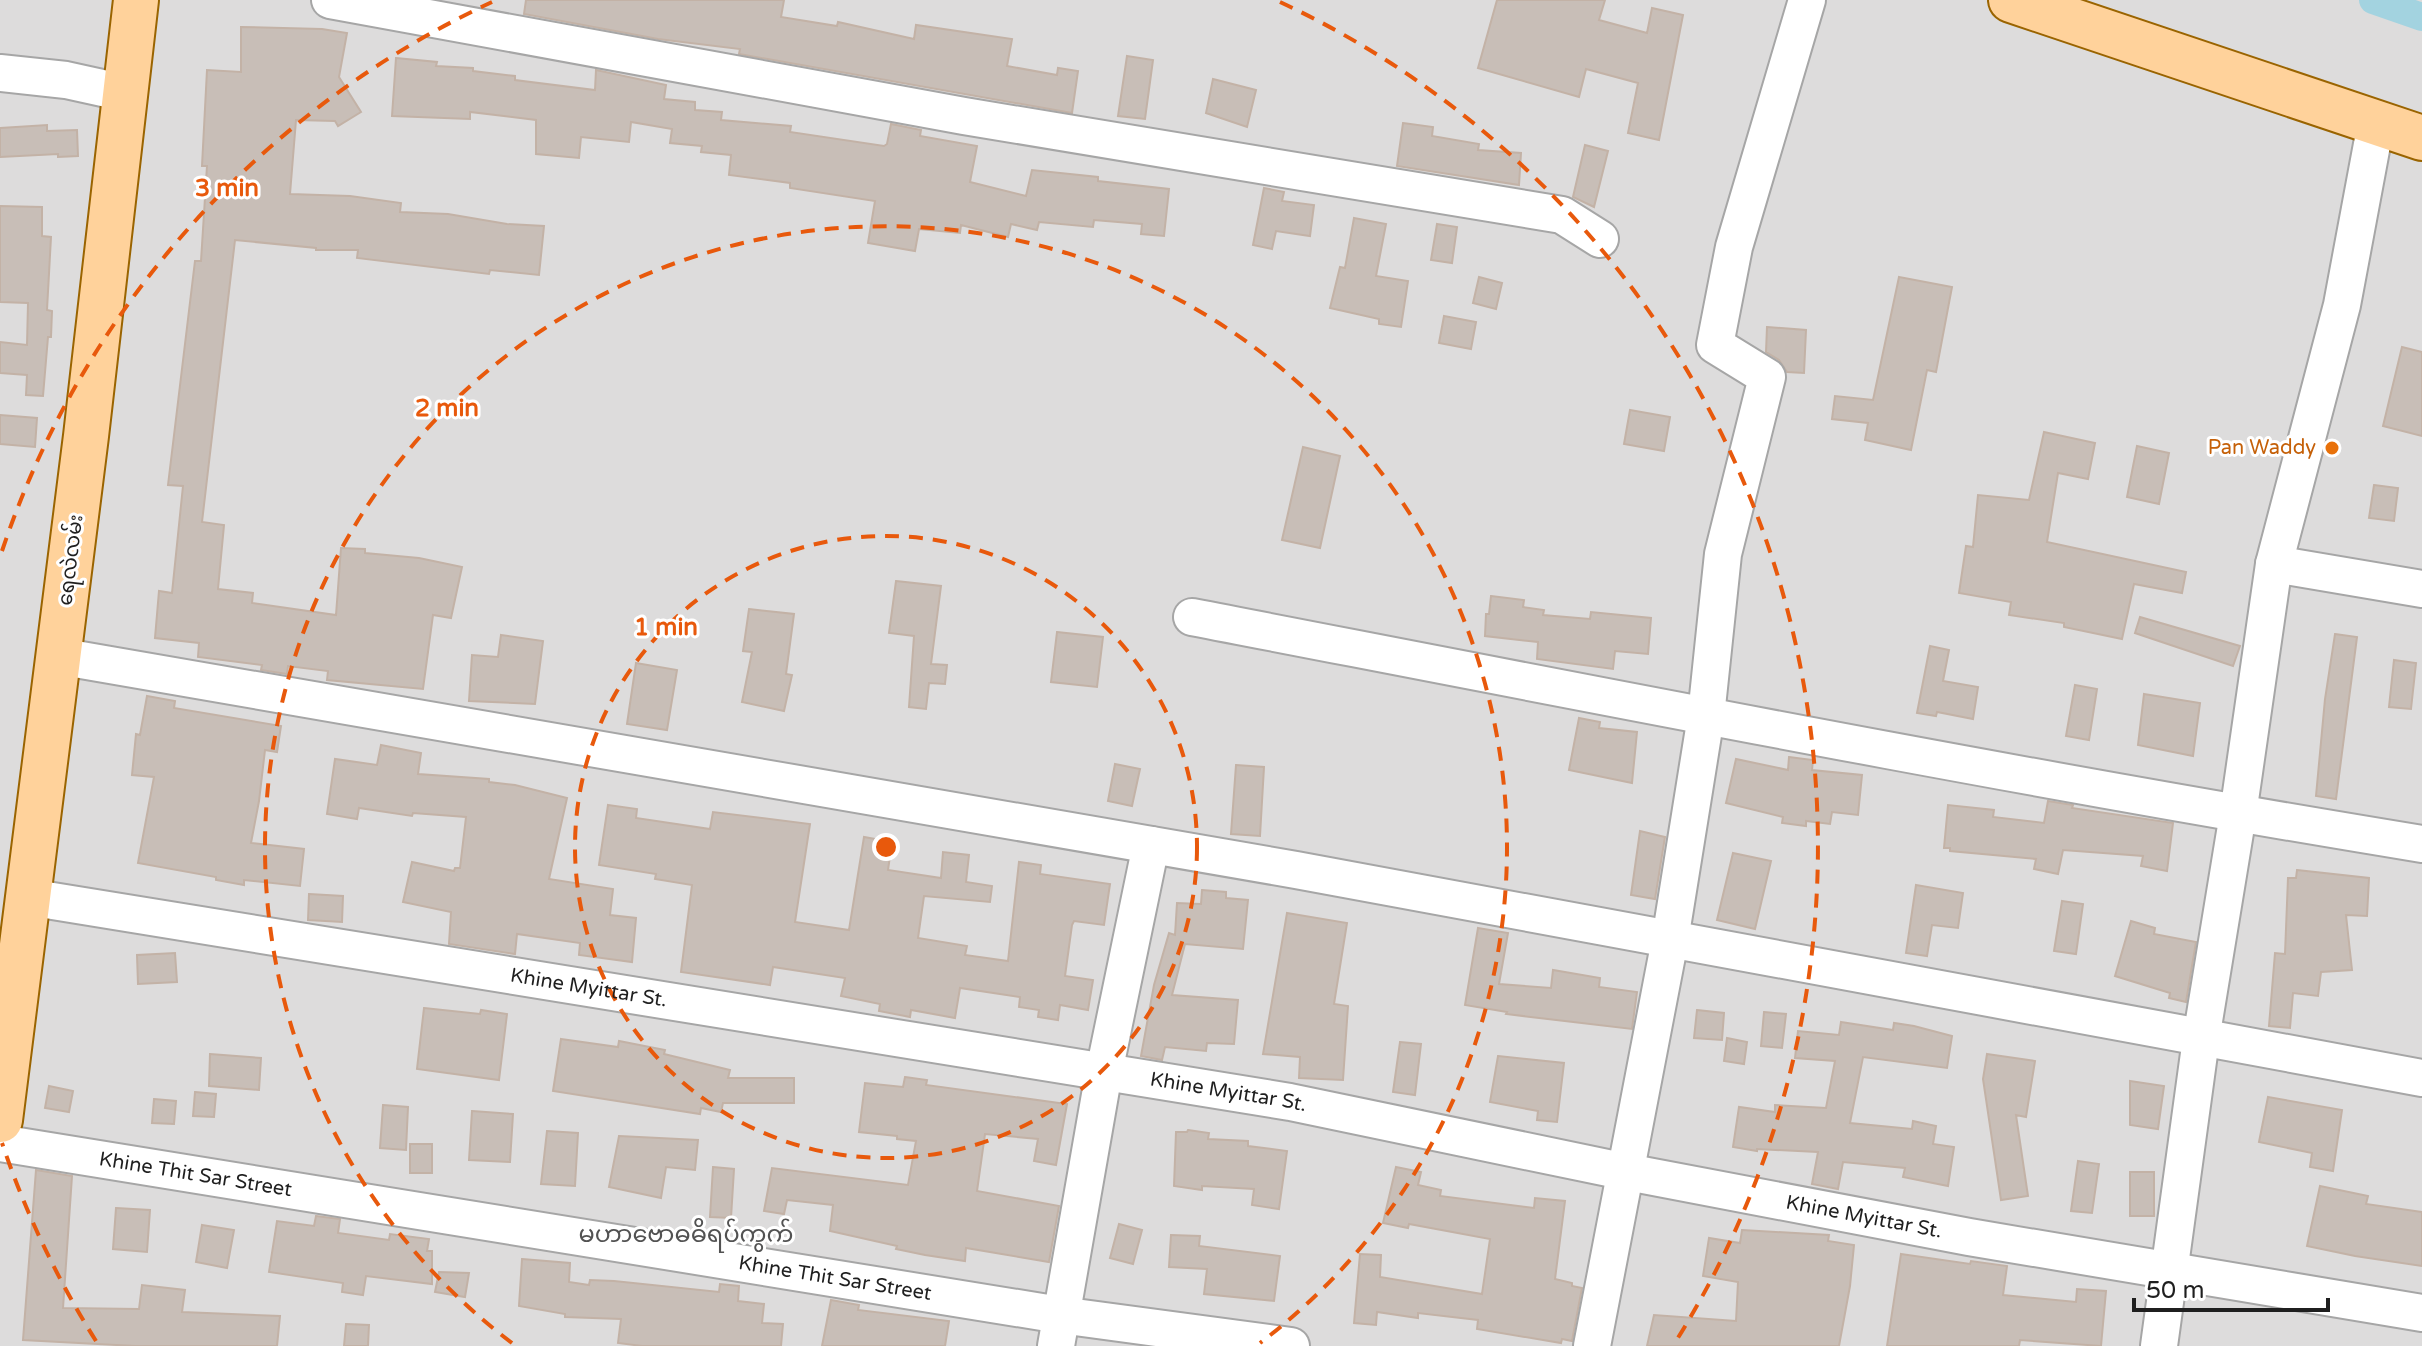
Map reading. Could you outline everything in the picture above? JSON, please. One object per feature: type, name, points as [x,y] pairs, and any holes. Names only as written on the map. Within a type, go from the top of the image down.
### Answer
[{"type":"main road","name":"ရေလဲလမ်း","points":[[0,1120],[136,0]]},
{"type":"main road","points":[[2011,0],[2422,138]]},
{"type":"street","points":[[330,0],[964,116],[1562,215],[1600,239]]},
{"type":"street","points":[[1592,1346],[1670,940],[1706,716],[1723,554],[1767,377],[1715,345],[1734,247],[1807,0]]},
{"type":"street","points":[[0,73],[66,80],[125,93]]},
{"type":"street","points":[[2159,1346],[2201,1039],[2274,564],[2342,305],[2376,123]]},
{"type":"street","points":[[2274,564],[2422,589]]},
{"type":"street","points":[[1192,617],[1706,716],[2238,814],[2422,844]]},
{"type":"street","points":[[58,656],[1151,845],[2422,1078]]},
{"type":"street","points":[[1058,1331],[1104,1072],[1151,845]]},
{"type":"street","name":"Khine Myittar St.","points":[[28,897],[1290,1102],[1627,1172],[1969,1237],[2422,1313]]},
{"type":"street","name":"Khine Thit Sar Street","points":[[0,1143],[1058,1331],[1291,1346]]},
{"type":"shaded area","points":[[0,0],[2422,0],[2422,1346],[0,1346]]},
{"type":"building","points":[[526,0],[784,0],[781,17],[837,26],[838,22],[914,39],[916,25],[1012,39],[1007,66],[1057,75],[1058,68],[1078,71],[1072,113],[739,54],[740,49],[658,39],[524,14]]},
{"type":"building","points":[[1497,0],[1605,0],[1599,20],[1647,33],[1652,8],[1683,15],[1659,140],[1628,133],[1638,83],[1586,69],[1579,97],[1478,68]]},
{"type":"building","points":[[241,27],[322,29],[347,33],[339,77],[361,112],[338,126],[335,121],[296,120],[290,194],[350,196],[401,203],[400,212],[448,214],[507,224],[544,226],[539,275],[490,270],[489,274],[357,258],[358,250],[316,250],[235,240],[202,522],[224,525],[218,589],[253,593],[252,603],[336,615],[341,548],[365,549],[365,553],[419,558],[462,567],[451,618],[433,615],[423,689],[327,680],[328,671],[288,666],[287,674],[261,670],[262,665],[198,657],[199,643],[155,638],[159,591],[172,593],[183,486],[168,485],[195,261],[201,261],[207,166],[202,166],[207,70],[241,72]]},
{"type":"building","points":[[1127,56],[1153,60],[1145,119],[1118,116]]},
{"type":"building","points":[[396,58],[437,62],[436,66],[473,68],[473,71],[515,76],[515,80],[595,90],[596,70],[666,85],[664,99],[695,102],[695,110],[722,112],[721,120],[791,126],[790,132],[884,146],[891,124],[921,130],[920,136],[977,146],[970,182],[1026,196],[1032,170],[1169,189],[1164,236],[1141,234],[1142,224],[1094,220],[1093,227],[1039,222],[1037,230],[1011,224],[1008,237],[961,225],[960,233],[919,229],[915,251],[868,243],[875,201],[790,188],[790,183],[729,175],[731,155],[701,152],[702,146],[670,143],[672,129],[631,122],[629,142],[581,137],[579,158],[536,154],[536,120],[470,112],[470,119],[392,116]]},
{"type":"building","points":[[1213,79],[1256,90],[1247,127],[1206,113]]},
{"type":"building","points":[[1403,123],[1433,127],[1432,136],[1479,144],[1478,150],[1521,153],[1519,185],[1397,166]]},
{"type":"building","points":[[47,125],[47,131],[77,130],[78,156],[0,157],[0,128]]},
{"type":"building","points":[[1585,145],[1608,151],[1594,207],[1573,197]]},
{"type":"building","points":[[1264,188],[1284,192],[1282,201],[1314,205],[1310,236],[1276,231],[1272,249],[1253,245]]},
{"type":"building","points":[[0,206],[42,207],[42,236],[51,237],[47,310],[52,311],[51,337],[48,337],[43,396],[26,395],[27,375],[0,373],[0,342],[27,345],[28,303],[0,302]]},
{"type":"building","points":[[1354,218],[1386,224],[1376,276],[1408,281],[1401,327],[1379,324],[1379,319],[1330,308],[1340,267],[1345,268]]},
{"type":"building","points":[[1437,224],[1457,227],[1452,263],[1431,260]]},
{"type":"building","points":[[1479,277],[1502,283],[1496,309],[1473,303]]},
{"type":"building","points":[[1899,277],[1952,287],[1936,372],[1927,370],[1911,450],[1865,440],[1868,423],[1832,419],[1835,396],[1873,400]]},
{"type":"building","points":[[1444,316],[1476,322],[1471,349],[1439,343]]},
{"type":"building","points":[[1767,327],[1806,330],[1804,373],[1787,372],[1779,360],[1766,352]]},
{"type":"building","points":[[2402,347],[2422,352],[2422,436],[2383,426]]},
{"type":"building","points":[[1630,410],[1670,417],[1664,451],[1624,444]]},
{"type":"building","points":[[0,415],[37,418],[35,447],[0,444]]},
{"type":"building","points":[[2044,432],[2095,443],[2088,479],[2058,473],[2047,542],[2186,572],[2182,593],[2134,584],[2122,639],[2064,627],[2064,623],[2009,615],[2011,602],[1959,593],[1966,546],[1973,547],[1978,495],[2029,500]]},
{"type":"building","points":[[2137,446],[2169,453],[2159,504],[2127,497]]},
{"type":"building","points":[[1303,447],[1340,456],[1320,548],[1282,540]]},
{"type":"building","points":[[2374,485],[2398,488],[2394,521],[2369,518]]},
{"type":"building","points":[[896,581],[941,586],[931,664],[947,665],[945,684],[929,683],[926,709],[909,707],[914,636],[889,633]]},
{"type":"building","points":[[1491,596],[1524,600],[1523,607],[1544,610],[1543,615],[1590,619],[1591,612],[1651,618],[1648,654],[1615,651],[1613,669],[1537,659],[1538,642],[1485,636]]},
{"type":"building","points":[[749,609],[794,614],[786,674],[792,675],[784,711],[742,702],[752,652],[743,651]]},
{"type":"building","points":[[2140,617],[2240,646],[2233,666],[2135,633]]},
{"type":"building","points":[[1057,632],[1103,637],[1097,687],[1051,682]]},
{"type":"building","points":[[2335,634],[2357,637],[2336,799],[2316,796]]},
{"type":"building","points":[[501,635],[543,641],[535,704],[469,701],[472,655],[498,657]]},
{"type":"building","points":[[1930,646],[1949,650],[1943,681],[1978,687],[1973,719],[1937,712],[1936,716],[1917,713]]},
{"type":"building","points":[[2394,660],[2416,663],[2411,709],[2389,707]]},
{"type":"building","points":[[636,663],[677,670],[667,730],[627,724]]},
{"type":"building","points":[[2075,685],[2097,689],[2089,740],[2066,736]]},
{"type":"building","points":[[2144,694],[2200,703],[2193,756],[2138,745]]},
{"type":"building","points":[[147,696],[175,701],[174,708],[281,726],[277,752],[265,750],[251,843],[304,849],[300,886],[244,880],[244,885],[138,863],[154,777],[132,775],[136,734],[140,735]]},
{"type":"building","points":[[1579,718],[1600,722],[1599,728],[1637,732],[1632,783],[1569,770]]},
{"type":"building","points":[[381,745],[421,753],[418,774],[489,779],[489,782],[567,798],[549,879],[613,889],[610,915],[636,918],[632,962],[579,955],[580,943],[517,934],[515,954],[449,944],[451,912],[403,902],[412,862],[454,871],[460,868],[466,817],[413,813],[412,816],[359,808],[357,819],[327,814],[335,759],[377,765]]},
{"type":"building","points":[[1789,757],[1813,760],[1812,770],[1862,775],[1858,815],[1832,812],[1830,824],[1806,821],[1806,826],[1782,823],[1783,817],[1726,803],[1736,759],[1788,770]]},
{"type":"building","points":[[1115,764],[1140,769],[1132,806],[1108,801]]},
{"type":"building","points":[[1236,765],[1264,767],[1260,836],[1231,834]]},
{"type":"building","points":[[2048,801],[2073,805],[2072,808],[2173,823],[2167,871],[2141,866],[2143,856],[2063,850],[2058,874],[2034,869],[2036,859],[1944,848],[1948,805],[1994,810],[1993,817],[2044,823]]},
{"type":"building","points":[[608,805],[637,809],[636,818],[710,829],[713,812],[810,824],[795,922],[849,930],[864,837],[892,842],[888,870],[941,878],[943,852],[969,855],[966,882],[992,886],[990,902],[924,896],[918,938],[967,946],[965,955],[1008,961],[1019,862],[1041,865],[1040,874],[1110,884],[1104,925],[1074,921],[1072,925],[1065,976],[1093,980],[1088,1010],[1060,1005],[1058,1020],[1038,1017],[1039,1010],[1019,1007],[1020,997],[960,988],[955,1018],[911,1010],[910,1017],[879,1011],[880,1004],[841,996],[845,978],[773,967],[770,985],[681,972],[692,885],[655,879],[656,874],[599,865]]},
{"type":"building","points":[[1640,831],[1665,837],[1655,899],[1631,895]]},
{"type":"building","points":[[1733,853],[1771,861],[1755,929],[1717,920]]},
{"type":"building","points":[[2297,870],[2369,878],[2367,916],[2346,915],[2352,970],[2321,972],[2318,996],[2293,993],[2290,1028],[2269,1026],[2275,953],[2285,954],[2288,878],[2296,878]]},
{"type":"building","points":[[1916,885],[1963,893],[1958,928],[1932,925],[1927,956],[1906,953]]},
{"type":"building","points":[[1202,890],[1226,892],[1226,898],[1248,900],[1243,949],[1185,944],[1172,995],[1238,1000],[1234,1044],[1207,1043],[1206,1051],[1165,1047],[1162,1060],[1141,1056],[1154,985],[1169,933],[1175,935],[1177,903],[1201,904]]},
{"type":"building","points":[[309,894],[343,896],[342,922],[308,920]]},
{"type":"building","points":[[2062,901],[2083,904],[2076,954],[2054,951]]},
{"type":"building","points":[[1287,913],[1347,923],[1334,1004],[1348,1006],[1343,1080],[1299,1078],[1300,1057],[1263,1054]]},
{"type":"building","points":[[2131,921],[2155,928],[2154,934],[2196,942],[2186,1002],[2169,998],[2170,993],[2115,976]]},
{"type":"building","points":[[1478,928],[1508,933],[1499,984],[1551,988],[1553,970],[1600,978],[1599,987],[1637,992],[1632,1029],[1506,1014],[1465,1005]]},
{"type":"building","points":[[175,953],[177,982],[138,984],[137,955]]},
{"type":"building","points":[[424,1008],[507,1014],[499,1080],[417,1069]]},
{"type":"building","points":[[1697,1010],[1724,1013],[1722,1040],[1694,1038]]},
{"type":"building","points":[[1764,1012],[1786,1014],[1782,1048],[1761,1046]]},
{"type":"building","points":[[1841,1022],[1893,1030],[1894,1023],[1952,1036],[1947,1068],[1863,1057],[1850,1123],[1912,1129],[1913,1121],[1936,1126],[1933,1144],[1954,1147],[1948,1186],[1903,1177],[1905,1168],[1843,1162],[1838,1189],[1812,1184],[1818,1152],[1757,1151],[1733,1147],[1739,1107],[1775,1112],[1775,1105],[1826,1108],[1835,1061],[1795,1058],[1798,1031],[1839,1035]]},
{"type":"building","points":[[1727,1038],[1747,1042],[1744,1064],[1724,1061]]},
{"type":"building","points":[[561,1039],[618,1047],[619,1041],[665,1050],[664,1054],[730,1070],[728,1078],[794,1078],[794,1103],[723,1103],[721,1112],[701,1108],[700,1114],[553,1091]]},
{"type":"building","points":[[1400,1042],[1421,1044],[1415,1095],[1393,1092]]},
{"type":"building","points":[[210,1054],[261,1058],[259,1090],[209,1086]]},
{"type":"building","points":[[1987,1054],[2035,1061],[2026,1117],[2016,1115],[2028,1196],[2001,1200],[1983,1079]]},
{"type":"building","points":[[1498,1056],[1564,1063],[1557,1122],[1537,1120],[1538,1111],[1490,1102]]},
{"type":"building","points":[[905,1077],[927,1080],[926,1085],[1067,1104],[1056,1165],[1034,1161],[1038,1139],[985,1134],[977,1191],[1059,1206],[1049,1262],[966,1248],[965,1261],[896,1249],[897,1246],[830,1231],[833,1205],[787,1200],[784,1214],[764,1211],[772,1168],[908,1185],[916,1141],[859,1132],[865,1083],[903,1087]]},
{"type":"building","points":[[2130,1081],[2164,1086],[2158,1129],[2130,1125]]},
{"type":"building","points":[[49,1086],[73,1091],[69,1112],[45,1108]]},
{"type":"building","points":[[195,1092],[216,1094],[214,1117],[193,1116]]},
{"type":"building","points":[[2268,1097],[2342,1110],[2333,1171],[2310,1167],[2312,1153],[2259,1142]]},
{"type":"building","points":[[154,1099],[176,1101],[174,1124],[152,1123]]},
{"type":"building","points":[[383,1105],[408,1107],[406,1150],[380,1148]]},
{"type":"building","points":[[472,1111],[513,1114],[510,1162],[469,1160]]},
{"type":"building","points":[[547,1131],[578,1133],[575,1186],[541,1184]]},
{"type":"building","points":[[1176,1132],[1209,1133],[1208,1139],[1248,1141],[1248,1146],[1287,1151],[1279,1209],[1252,1205],[1254,1189],[1202,1186],[1202,1190],[1174,1186]]},
{"type":"building","points":[[619,1136],[698,1140],[695,1170],[666,1167],[661,1198],[609,1187]]},
{"type":"building","points":[[410,1144],[432,1144],[432,1173],[410,1173]]},
{"type":"building","points":[[2078,1161],[2099,1164],[2092,1213],[2071,1211]]},
{"type":"building","points":[[713,1167],[734,1169],[731,1218],[710,1217]]},
{"type":"building","points":[[1396,1167],[1421,1172],[1418,1185],[1441,1190],[1440,1196],[1534,1208],[1535,1198],[1565,1201],[1555,1279],[1582,1288],[1572,1341],[1562,1339],[1561,1343],[1477,1329],[1478,1320],[1418,1313],[1418,1318],[1377,1312],[1376,1325],[1354,1323],[1360,1254],[1381,1255],[1380,1277],[1482,1294],[1490,1239],[1409,1224],[1408,1228],[1383,1223]]},
{"type":"building","points":[[36,1170],[72,1176],[63,1308],[139,1309],[142,1285],[185,1290],[182,1312],[280,1316],[277,1346],[135,1346],[23,1340]]},
{"type":"building","points":[[2130,1172],[2154,1172],[2154,1216],[2130,1216]]},
{"type":"building","points":[[2320,1186],[2368,1196],[2366,1204],[2422,1212],[2422,1266],[2307,1246]]},
{"type":"building","points":[[116,1208],[150,1210],[147,1252],[113,1249]]},
{"type":"building","points":[[316,1216],[340,1219],[338,1233],[389,1240],[390,1234],[429,1239],[427,1251],[432,1251],[432,1284],[366,1276],[363,1295],[342,1292],[343,1283],[269,1272],[277,1221],[314,1226]]},
{"type":"building","points":[[1119,1224],[1142,1230],[1133,1264],[1110,1258]]},
{"type":"building","points":[[202,1225],[234,1230],[227,1268],[196,1262]]},
{"type":"building","points":[[1742,1230],[1829,1235],[1828,1241],[1854,1245],[1839,1346],[1647,1346],[1654,1315],[1736,1321],[1738,1282],[1703,1276],[1709,1238],[1740,1243]]},
{"type":"building","points":[[1171,1235],[1200,1236],[1199,1246],[1280,1256],[1274,1301],[1204,1294],[1207,1269],[1169,1267]]},
{"type":"building","points":[[1901,1254],[2007,1266],[2003,1295],[2076,1302],[2077,1289],[2106,1291],[2101,1346],[2020,1340],[2019,1346],[1887,1346]]},
{"type":"building","points":[[522,1259],[570,1263],[569,1282],[589,1285],[590,1280],[614,1281],[719,1292],[720,1284],[739,1286],[738,1301],[764,1304],[762,1323],[783,1324],[781,1346],[642,1346],[618,1343],[621,1319],[565,1317],[565,1314],[519,1306]]},
{"type":"building","points":[[439,1272],[469,1273],[465,1297],[435,1292]]},
{"type":"building","points":[[831,1300],[859,1305],[858,1310],[949,1321],[945,1346],[822,1346]]},
{"type":"building","points":[[346,1324],[369,1325],[368,1346],[344,1346]]},
{"type":"waterway","points":[[2373,0],[2422,17]]},
{"type":"place","name":"Pan Waddy","points":[[2332,448]]},
{"type":"district","name":"မဟာဗောဓဓိရပ်ကွက်","points":[[686,1234]]}]
